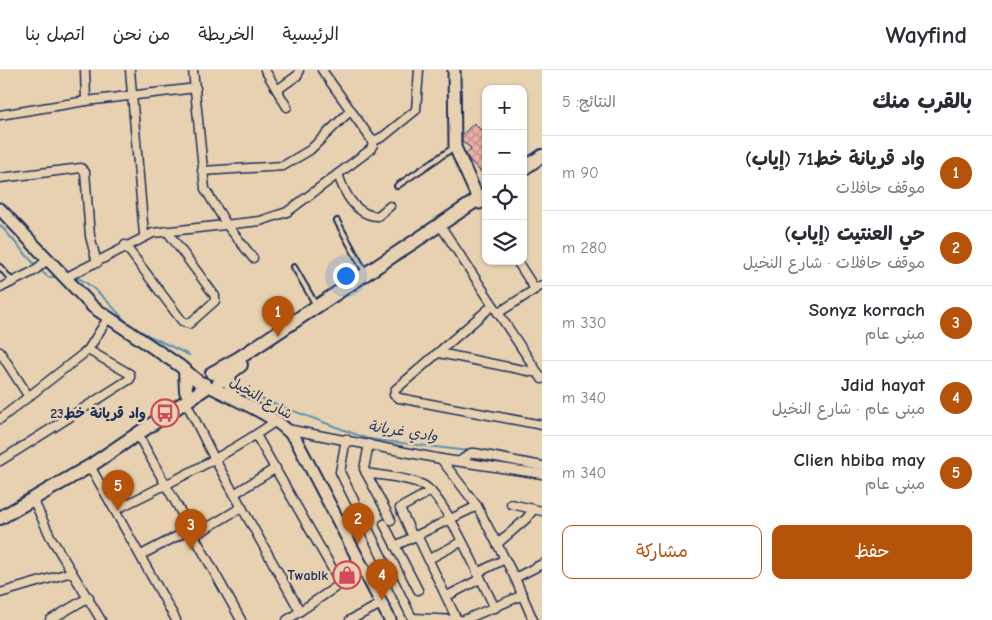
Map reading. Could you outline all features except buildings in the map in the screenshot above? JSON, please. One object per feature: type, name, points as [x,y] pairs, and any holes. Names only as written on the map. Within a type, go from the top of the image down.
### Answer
[{"type":"highway","points":[[527,166],[542,156]]},
{"type":"highway","points":[[527,172],[542,162]]},
{"type":"highway","points":[[209,381],[230,373],[482,200]]},
{"type":"highway","points":[[0,509],[88,459],[186,397],[239,358],[366,274],[442,228]]},
{"type":"highway","points":[[183,368],[186,397]]},
{"type":"highway","points":[[230,373],[229,382],[233,392]]},
{"type":"highway","points":[[0,518],[90,466],[138,434],[186,397]]},
{"type":"main road","points":[[454,70],[455,147],[482,197]]},
{"type":"main road","points":[[0,209],[45,261],[65,278],[93,307],[183,368],[233,392],[248,405]]},
{"type":"main road","name":"شارع النخيل","points":[[209,381],[276,421],[287,429],[300,446],[383,603],[390,620]]},
{"type":"street","points":[[85,70],[86,101]]},
{"type":"street","points":[[130,70],[144,236]]},
{"type":"street","points":[[193,70],[205,189],[209,200],[253,258]]},
{"type":"street","points":[[265,70],[287,107]]},
{"type":"street","points":[[277,90],[298,76],[299,70]]},
{"type":"street","points":[[322,70],[372,142]]},
{"type":"street","points":[[65,278],[144,236],[167,231],[260,221],[287,212],[370,150],[372,142],[394,128],[416,110],[419,70]]},
{"type":"street","points":[[0,115],[86,101],[196,88]]},
{"type":"street","points":[[202,171],[283,166],[310,150],[351,110]]},
{"type":"street","points":[[0,178],[81,168],[85,172],[90,236],[96,263]]},
{"type":"street","points":[[338,174],[348,198],[366,214],[378,216],[390,206]]},
{"type":"street","points":[[442,228],[540,376]]},
{"type":"street","points":[[126,245],[182,321],[189,324],[215,301],[216,296],[167,231]]},
{"type":"street","points":[[0,288],[34,271],[45,261]]},
{"type":"street","points":[[498,313],[539,288],[519,265]]},
{"type":"street","points":[[493,305],[395,390],[394,393],[396,397],[542,425]]},
{"type":"street","points":[[0,419],[88,350],[108,318]]},
{"type":"street","points":[[0,461],[130,379],[130,374],[88,350]]},
{"type":"street","points":[[0,352],[29,397]]},
{"type":"street","points":[[438,353],[540,376]]},
{"type":"street","points":[[186,397],[214,458],[300,610]]},
{"type":"street","points":[[115,510],[256,435],[276,421]]},
{"type":"street","points":[[287,429],[441,459],[542,474]]},
{"type":"street","points":[[138,434],[241,620]]},
{"type":"street","points":[[256,435],[341,584]]},
{"type":"street","points":[[346,439],[340,472],[413,619],[460,620],[496,608],[523,594]]},
{"type":"street","points":[[369,444],[364,465],[366,473],[388,522],[395,546],[418,590]]},
{"type":"street","points":[[460,461],[474,453],[542,466]]},
{"type":"street","points":[[441,459],[477,506],[523,594],[533,620]]},
{"type":"street","points":[[90,466],[176,620]]},
{"type":"street","points":[[234,494],[276,468]]},
{"type":"street","points":[[366,473],[418,484],[431,491],[449,518],[496,608]]},
{"type":"street","points":[[431,491],[401,507],[402,515],[429,559],[460,620]]},
{"type":"street","points":[[33,499],[50,536],[89,597],[101,620]]},
{"type":"street","points":[[511,504],[542,511]]},
{"type":"street","points":[[395,546],[477,506]]},
{"type":"street","points":[[140,555],[193,532],[242,507]]},
{"type":"street","points":[[497,544],[526,519],[533,510]]},
{"type":"street","points":[[370,532],[402,515]]},
{"type":"street","points":[[429,559],[462,542]]},
{"type":"street","points":[[447,596],[505,559]]},
{"type":"street","points":[[515,578],[542,564]]},
{"type":"street","points":[[287,620],[364,568]]},
{"type":"street","points":[[0,593],[72,572]]},
{"type":"street","points":[[50,620],[89,597]]},
{"type":"street","points":[[350,620],[383,603]]},
{"type":"street","points":[[525,620],[527,608]]},
{"type":"lane","points":[[397,186],[455,147]]},
{"type":"lane","points":[[337,221],[366,274]]},
{"type":"lane","points":[[0,267],[13,282]]},
{"type":"lane","points":[[294,267],[317,307]]},
{"type":"waterway","name":"وادي غريانة","points":[[0,225],[36,266]]},
{"type":"waterway","name":"وادي غريانة","points":[[40,270],[48,277],[56,277]]},
{"type":"waterway","name":"وادي غريانة","points":[[73,277],[80,279],[95,290],[129,325]]},
{"type":"waterway","name":"وادي غريانة","points":[[137,330],[189,355]]},
{"type":"waterway","name":"وادي غريانة","points":[[238,390],[368,439],[469,451]]},
{"type":"place","name":"واد قريانة خط71 (إياب)","points":[[278,337]]},
{"type":"place","name":"واد قريانة خط23","points":[[165,413]]},
{"type":"place","name":"Clien hbiba may","points":[[118,511]]},
{"type":"place","name":"حي العنتيت (إياب)","points":[[358,544]]},
{"type":"place","name":"Sonyz korrach","points":[[191,550]]},
{"type":"place","name":"Twablk","points":[[347,575]]},
{"type":"place","name":"Jdid hayat","points":[[382,600]]}]
